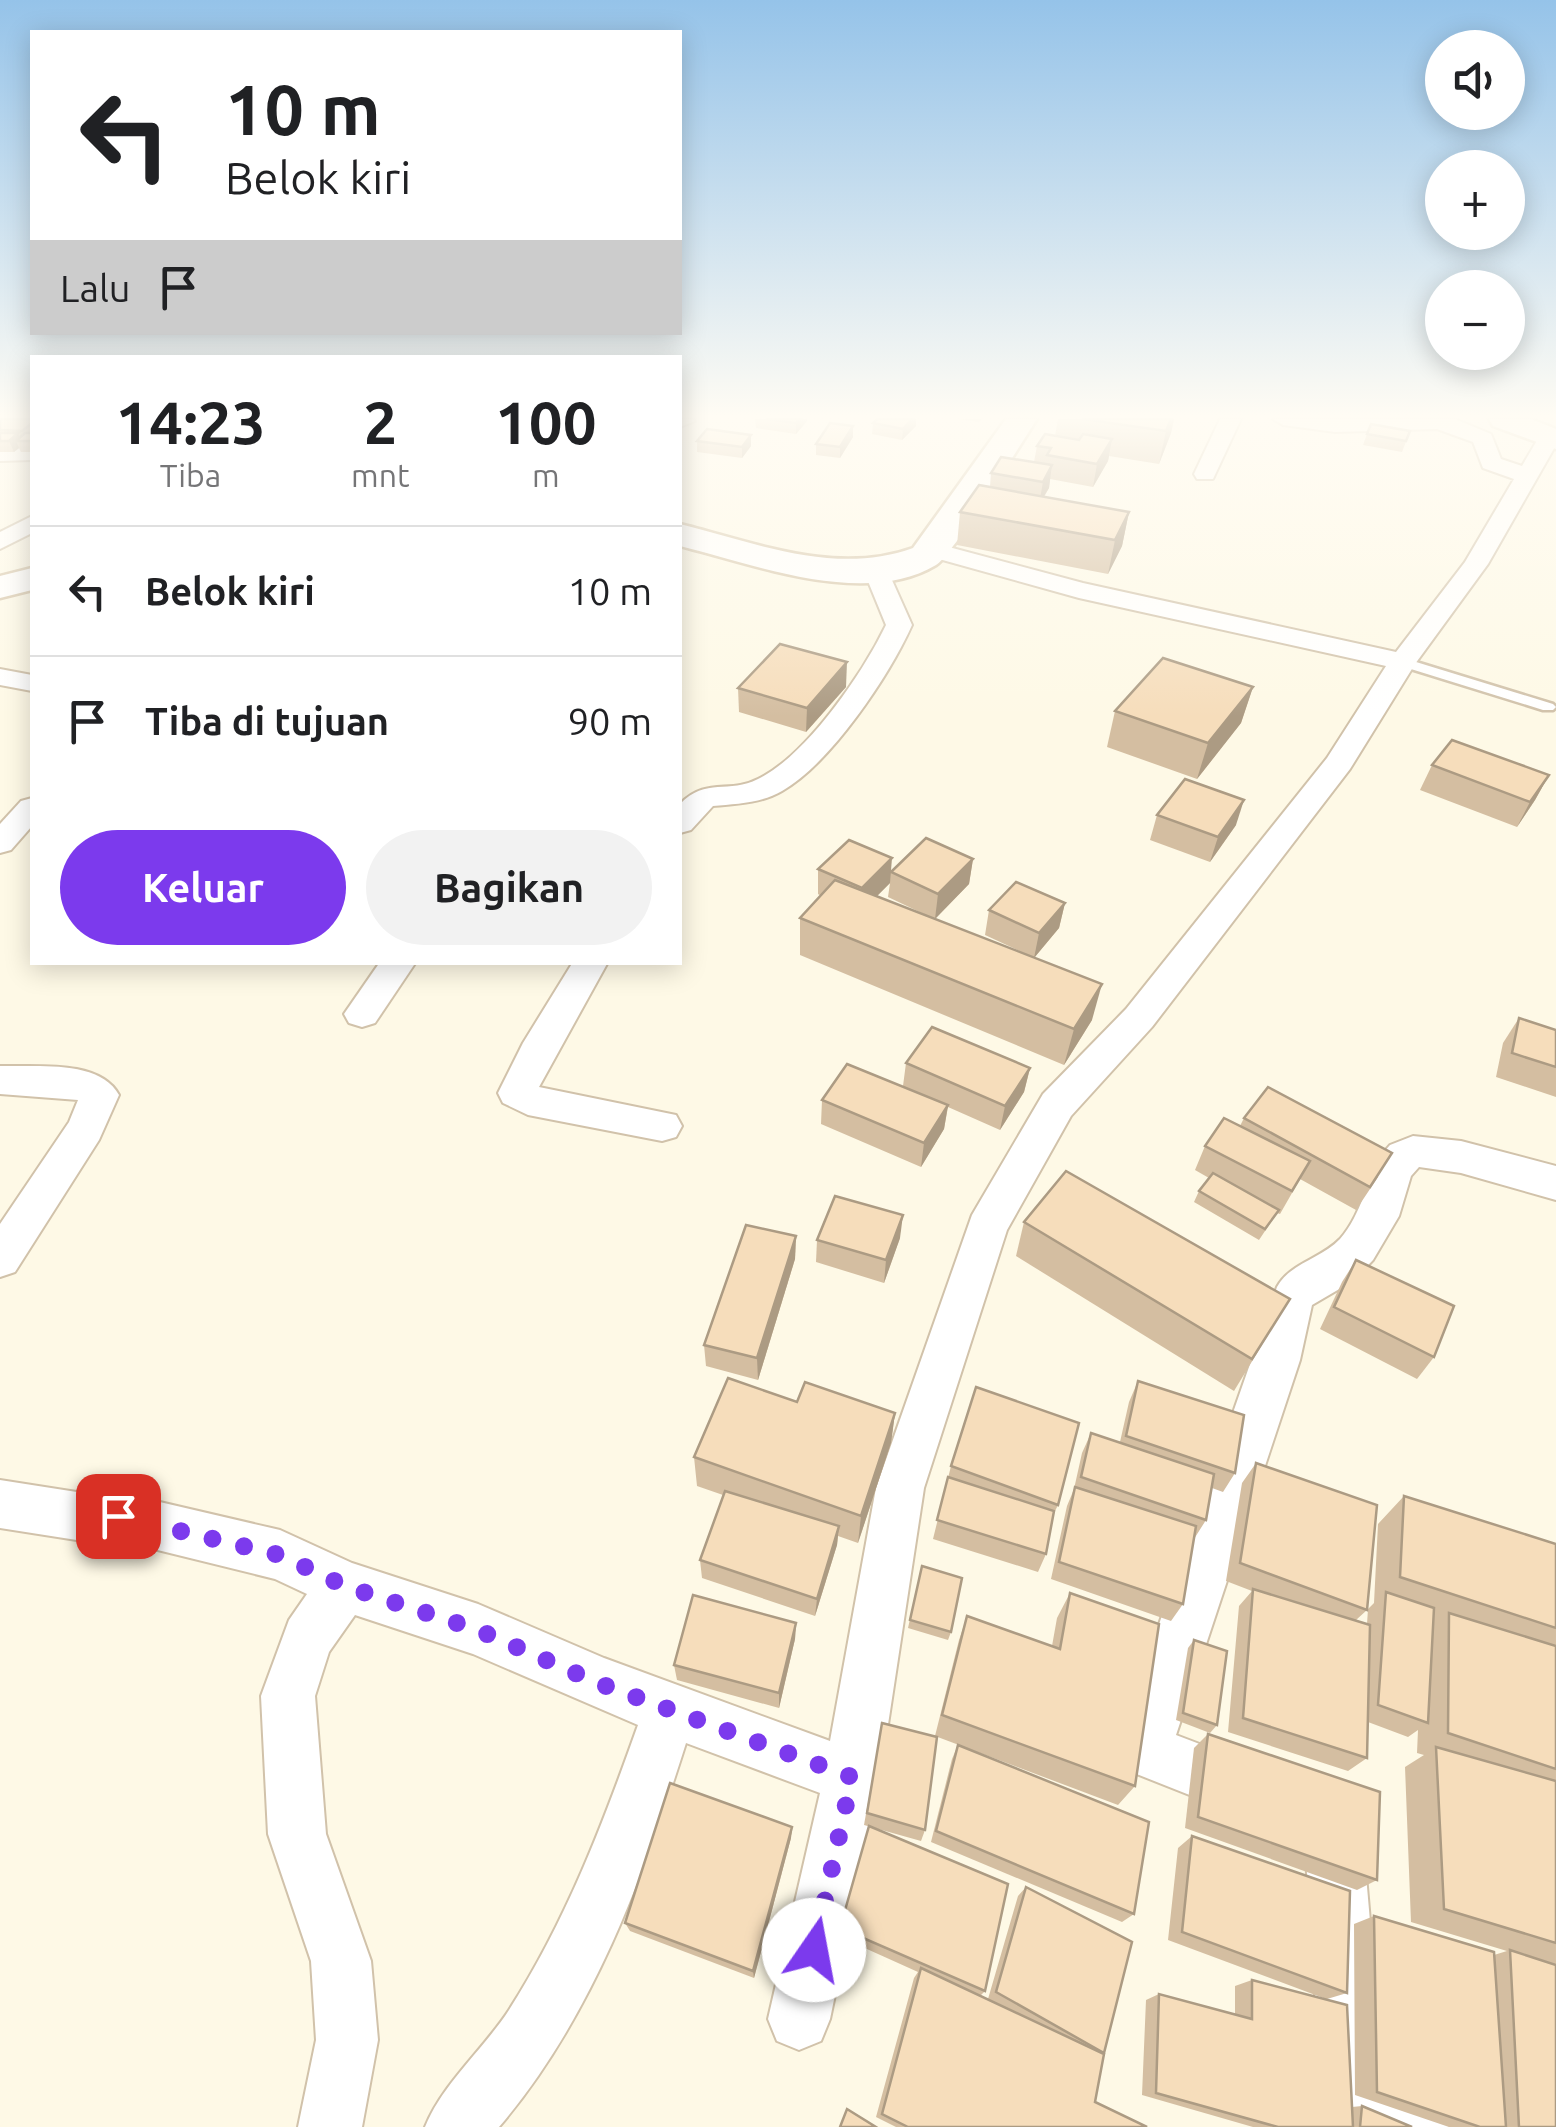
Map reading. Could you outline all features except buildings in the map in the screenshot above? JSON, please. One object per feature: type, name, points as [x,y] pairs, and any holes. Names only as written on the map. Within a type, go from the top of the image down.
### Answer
[{"type":"street","points":[[682,535],[808,566],[876,569],[916,561],[930,549],[952,518]]},
{"type":"street","points":[[798,2019],[852,1777],[880,1590],[900,1488],[987,1227],[1058,1105],[1139,1018],[1340,763],[1402,662],[1476,564],[1503,518]]},
{"type":"street","points":[[0,542],[30,523]]},
{"type":"street","points":[[930,549],[1080,590],[1402,662]]},
{"type":"street","points":[[682,818],[692,793],[750,793],[772,785],[795,768],[874,670],[899,625],[876,569]]},
{"type":"street","points":[[0,587],[30,580]]},
{"type":"street","points":[[0,677],[30,683]]},
{"type":"street","points":[[0,842],[30,810]]},
{"type":"street","points":[[362,1014],[397,965]]},
{"type":"street","points":[[589,965],[516,1093],[528,1100],[662,1126]]},
{"type":"street","points":[[0,1080],[64,1084],[94,1090],[100,1095],[85,1129],[0,1259]]},
{"type":"street","points":[[1417,2127],[1354,2102],[1334,1842],[1244,1789],[1143,1750],[1295,1294],[1306,1281],[1320,1278],[1356,1254],[1378,1218],[1384,1186],[1408,1154],[1417,1151],[1458,1158],[1556,1183]]},
{"type":"street","points":[[0,1504],[83,1517],[118,1516],[280,1555],[345,1586],[478,1630],[670,1710],[852,1777]]},
{"type":"street","points":[[330,2127],[347,2040],[341,1961],[298,1834],[288,1696],[308,1638],[345,1586]]},
{"type":"street","points":[[457,2127],[498,2085],[592,1924],[624,1846],[670,1710]]},
{"type":"lane","points":[[1402,662],[1548,707]]},
{"type":"route","points":[[118,1516],[280,1555],[345,1586],[478,1630],[598,1683],[852,1777],[814,1950]]}]
